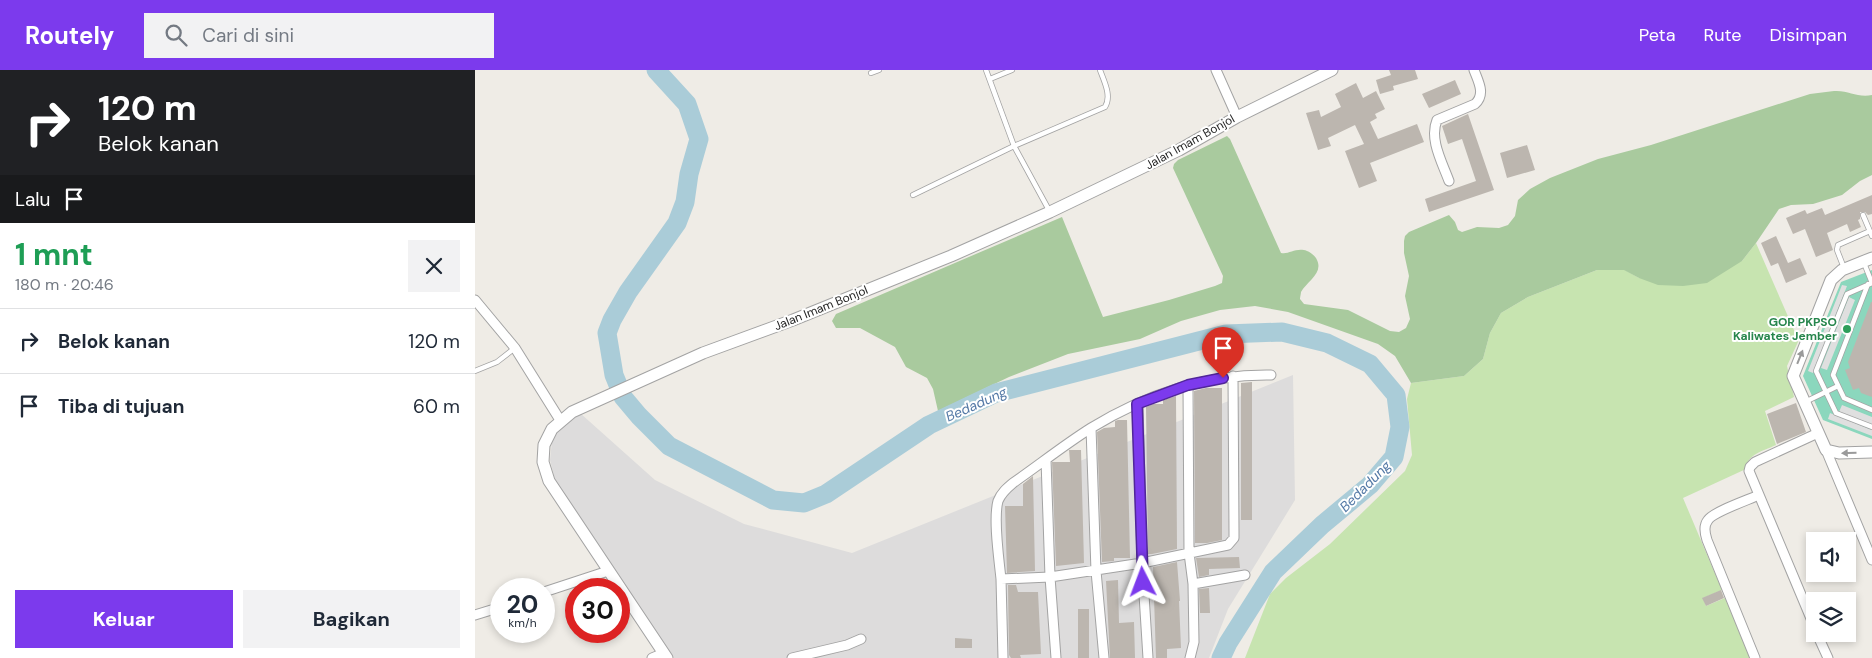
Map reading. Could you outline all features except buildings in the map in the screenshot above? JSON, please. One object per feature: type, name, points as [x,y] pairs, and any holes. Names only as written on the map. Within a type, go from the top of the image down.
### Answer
[{"type":"street","points":[[1216,70],[1237,117]]},
{"type":"street","name":"Jalan Imam Bonjol","points":[[665,656],[560,498],[545,470],[543,462],[544,444],[552,429],[560,420],[606,395],[703,353],[793,320],[1050,212],[1179,150],[1237,117],[1332,70]]},
{"type":"street","points":[[1449,181],[1435,140],[1435,126],[1437,120],[1475,104],[1480,99],[1481,93],[1474,70]]},
{"type":"street","points":[[1868,260],[1845,269],[1831,280],[1794,372],[1794,379],[1872,560]]},
{"type":"street","points":[[475,300],[515,348],[560,420]]},
{"type":"street","points":[[1003,658],[1001,580],[996,511],[1004,491],[1091,428],[1137,404],[1188,385],[1233,376],[1271,375]]},
{"type":"street","points":[[1001,580],[1050,577],[1096,571],[1228,545],[1234,538],[1233,376]]},
{"type":"street","points":[[1188,385],[1189,553],[1193,584],[1194,642],[1190,658]]},
{"type":"street","points":[[1137,404],[1142,563],[1148,658]]},
{"type":"street","points":[[1091,428],[1096,571],[1104,658]]},
{"type":"street","points":[[1806,607],[1749,471],[1752,464],[1818,433]]},
{"type":"street","points":[[1826,450],[1839,453],[1872,452]]},
{"type":"street","points":[[1046,460],[1050,577],[1056,658]]},
{"type":"street","points":[[1755,658],[1707,540],[1705,526],[1708,519],[1715,514],[1759,495]]},
{"type":"street","points":[[555,588],[608,571]]},
{"type":"street","points":[[1193,584],[1245,575]]},
{"type":"street","points":[[475,615],[490,610]]},
{"type":"street","points":[[792,658],[847,645],[861,639]]},
{"type":"street","points":[[1821,642],[1828,658]]},
{"type":"street","points":[[652,658],[665,656]]},
{"type":"lane","points":[[871,73],[879,70]]},
{"type":"lane","points":[[986,70],[1014,146],[1050,212]]},
{"type":"lane","points":[[990,79],[1012,70]]},
{"type":"lane","points":[[913,195],[1014,146],[1105,107],[1108,96],[1100,70]]},
{"type":"lane","points":[[1845,269],[1837,250],[1839,245],[1871,233],[1863,215]]},
{"type":"lane","points":[[1868,260],[1871,283],[1833,374],[1844,398],[1872,410]]},
{"type":"lane","points":[[1871,283],[1847,294],[1816,370],[1836,413],[1872,427]]},
{"type":"lane","points":[[475,370],[497,362],[515,348]]},
{"type":"lane","points":[[1804,402],[1838,386]]},
{"type":"shaded area","points":[[1842,285],[1847,286],[1813,373],[1808,371]]},
{"type":"shaded area","points":[[1849,297],[1855,300],[1827,370],[1821,368]]},
{"type":"shaded area","points":[[1293,375],[1295,500],[1228,609],[1209,658],[674,658],[630,592],[630,578],[621,578],[555,480],[550,460],[552,441],[567,421],[580,413],[655,480],[744,524],[852,553]]},
{"type":"shaded area","points":[[1842,405],[1872,417],[1872,425],[1839,412]]},
{"type":"shaded area","points":[[1830,413],[1872,430],[1872,436],[1828,419]]},
{"type":"green space","points":[[1834,91],[1862,96],[1872,95],[1872,175],[1860,181],[1842,195],[1813,204],[1791,205],[1779,209],[1742,261],[1707,283],[1683,286],[1658,285],[1624,270],[1597,270],[1528,297],[1501,313],[1490,333],[1483,359],[1464,376],[1411,383],[1395,356],[1378,344],[1288,312],[1255,306],[1220,310],[1181,321],[1140,339],[1068,354],[1009,377],[938,411],[933,389],[927,378],[906,367],[895,347],[860,328],[836,328],[832,321],[836,314],[1062,217],[1103,317],[1169,300],[1222,283],[1223,276],[1173,168],[1178,160],[1227,136],[1281,253],[1303,250],[1316,258],[1318,263],[1317,272],[1301,292],[1300,299],[1304,304],[1348,310],[1390,331],[1399,332],[1406,328],[1410,319],[1405,296],[1409,276],[1404,253],[1405,236],[1409,232],[1449,215],[1455,222],[1458,230],[1462,232],[1477,227],[1499,228],[1508,225],[1515,216],[1518,200],[1530,189],[1550,178],[1598,159],[1651,145],[1810,94]]},
{"type":"green space","points":[[1756,243],[1797,337],[1798,342],[1787,366],[1794,397],[1765,411],[1776,445],[1753,456],[1749,460],[1746,469],[1683,498],[1722,590],[1703,598],[1706,606],[1725,598],[1750,658],[1245,658],[1270,594],[1286,578],[1330,544],[1405,471],[1412,455],[1407,399],[1411,383],[1464,376],[1483,359],[1490,333],[1501,313],[1528,297],[1597,270],[1625,270],[1639,278],[1742,261]]},
{"type":"green space","name":"GOR PKPSO Kaliwates Jember","points":[[1872,270],[1872,439],[1823,420],[1803,376],[1841,282]]},
{"type":"waterway","name":"Bedadung","points":[[656,70],[687,104],[699,139],[689,174],[685,202],[677,223],[628,292],[607,333],[614,375],[623,397],[669,446],[773,500],[804,503],[826,494],[929,425],[996,393],[1226,334],[1282,332],[1327,343],[1370,364],[1396,395],[1400,427],[1394,457],[1370,485],[1322,525],[1273,572],[1228,643],[1221,658]]},
{"type":"place","name":"GOR PKPSO Kaliwates Jember","points":[[1847,329]]},
{"type":"route","points":[[1143,582],[1137,404],[1188,385],[1223,378]]}]
